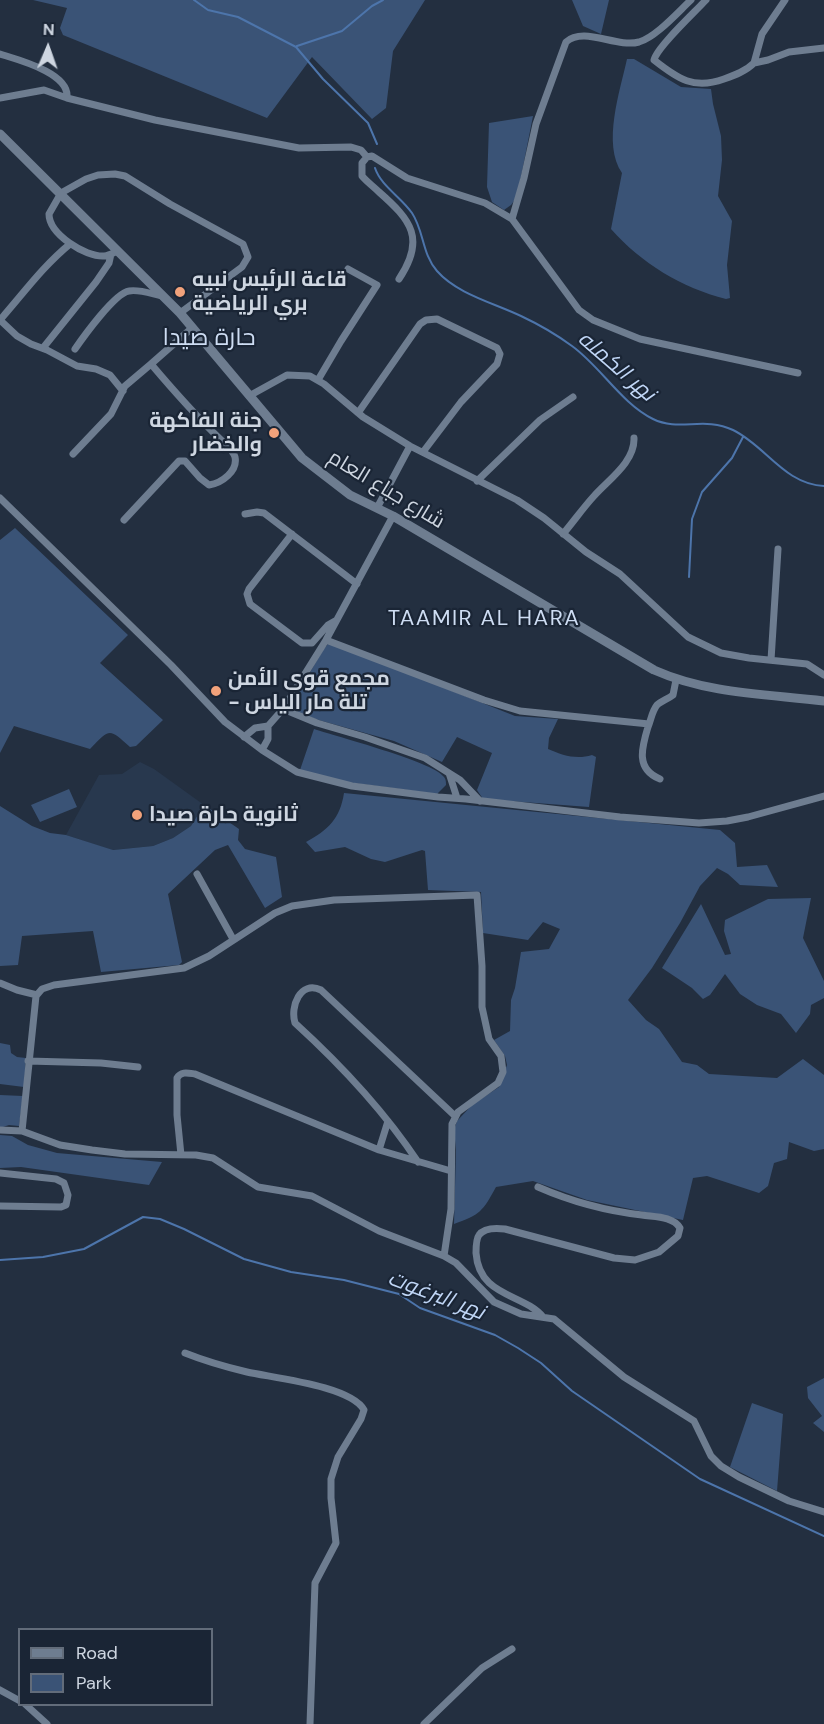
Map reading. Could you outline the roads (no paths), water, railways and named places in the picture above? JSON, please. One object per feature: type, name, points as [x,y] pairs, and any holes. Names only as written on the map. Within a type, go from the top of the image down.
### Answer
[{"type":"main road","name":"شارع جباع العام","points":[[0,134],[61,193],[114,252],[180,313],[302,458],[336,485],[393,516],[564,619],[676,680],[726,691],[824,701]]},
{"type":"street","points":[[512,219],[536,124],[566,42],[577,35],[627,44],[645,40],[691,0]]},
{"type":"street","points":[[706,0],[655,55],[654,60],[681,78],[700,84],[712,83],[732,76],[754,63],[789,52],[824,48]]},
{"type":"street","points":[[754,63],[762,34],[785,0]]},
{"type":"street","points":[[0,54],[58,78],[66,86],[67,98]]},
{"type":"street","points":[[0,98],[44,90],[155,120],[299,148],[351,147],[361,150],[367,157]]},
{"type":"street","points":[[399,279],[404,272],[413,246],[413,231],[406,217],[362,176],[362,162],[367,157],[372,156],[407,178],[485,202],[512,219],[579,310],[593,320],[640,339],[798,373]]},
{"type":"street","points":[[114,252],[106,256],[95,255],[70,244],[51,225],[48,217],[61,193],[98,175],[125,176],[243,244],[248,257],[243,267],[180,313]]},
{"type":"street","points":[[70,244],[38,273],[0,320],[17,336],[77,366],[110,375],[123,391]]},
{"type":"street","points":[[43,348],[96,282],[110,263],[114,252]]},
{"type":"street","points":[[318,380],[377,285],[348,270]]},
{"type":"street","points":[[75,349],[93,323],[125,292],[137,291],[162,296]]},
{"type":"street","points":[[358,413],[403,345],[426,320],[437,319],[497,348],[500,354],[497,364],[461,402],[423,452]]},
{"type":"street","points":[[73,454],[111,414],[125,386],[192,328]]},
{"type":"street","points":[[124,520],[177,462],[185,461],[209,485],[223,480],[229,474],[235,461],[230,449],[191,411],[151,364]]},
{"type":"street","points":[[249,396],[287,375],[304,375],[318,380],[358,413],[410,446],[517,500],[586,552],[620,574],[688,637],[722,653],[807,664],[824,675]]},
{"type":"street","points":[[477,481],[540,420],[573,397]]},
{"type":"street","points":[[564,534],[594,496],[625,464],[633,450],[634,438]]},
{"type":"street","points":[[377,508],[410,446]]},
{"type":"street","points":[[0,498],[171,665],[225,722],[262,750],[297,772],[352,786],[699,823],[727,822],[824,796]]},
{"type":"street","points":[[245,514],[264,513],[357,584]]},
{"type":"street","points":[[244,737],[255,728],[268,726],[283,709],[326,640],[393,516]]},
{"type":"street","points":[[291,534],[249,589],[247,594],[250,604],[302,643],[312,643],[328,625],[335,621]]},
{"type":"street","points":[[771,660],[778,549]]},
{"type":"street","points":[[326,640],[484,700],[520,711],[649,724]]},
{"type":"street","points":[[660,779],[650,774],[642,765],[641,752],[653,712],[658,704],[673,695],[676,680]]},
{"type":"street","points":[[283,709],[316,723],[425,758],[456,776],[480,801]]},
{"type":"street","points":[[262,750],[268,739],[268,726]]},
{"type":"street","points":[[449,773],[457,798]]},
{"type":"street","points":[[444,797],[451,792],[453,783]]},
{"type":"street","points":[[457,798],[463,794],[464,785]]},
{"type":"street","points":[[197,874],[234,939]]},
{"type":"street","points":[[22,1131],[37,995],[42,989],[54,985],[184,968],[209,956],[275,913],[292,906],[334,900],[477,895],[482,966],[482,1007],[489,1039],[501,1056],[502,1072],[498,1083],[455,1116],[450,1132],[451,1209],[444,1256]]},
{"type":"street","points":[[0,983],[37,995]]},
{"type":"street","points":[[418,1162],[402,1137],[388,1121],[334,1060],[295,1023],[293,1008],[304,990],[314,987],[321,990],[455,1116]]},
{"type":"street","points":[[28,1061],[101,1062],[138,1067]]},
{"type":"street","points":[[182,1155],[176,1092],[178,1076],[186,1073],[195,1074],[379,1150],[451,1171]]},
{"type":"street","points":[[379,1150],[388,1121]]},
{"type":"street","points":[[0,1130],[22,1131],[60,1145],[125,1154],[213,1158],[246,1181],[267,1190],[312,1196],[379,1231],[444,1256],[456,1263],[495,1302],[521,1314],[554,1319],[624,1377],[694,1421],[711,1456],[721,1466],[789,1501],[824,1512]]},
{"type":"street","points":[[0,1173],[56,1179],[64,1184],[68,1195],[66,1205],[61,1207],[0,1206]]},
{"type":"street","points":[[538,1187],[626,1214],[667,1219],[678,1224],[680,1228],[678,1236],[659,1251],[635,1260],[614,1258],[505,1229],[491,1229],[480,1233],[477,1237],[476,1252],[478,1266],[486,1279],[505,1294],[536,1307],[543,1317]]},
{"type":"street","points":[[185,1353],[203,1361],[249,1373],[289,1379],[337,1392],[363,1408],[364,1413],[338,1457],[331,1479],[336,1543],[315,1583],[310,1724]]},
{"type":"street","points":[[424,1724],[482,1668],[513,1649]]},
{"type":"street","points":[[0,1690],[18,1700]]},
{"type":"street","points":[[27,1706],[47,1724]]},
{"type":"waterway","name":"نهر الكمله","points":[[194,0],[208,10],[238,17],[296,47],[323,79],[368,123],[377,144]]},
{"type":"waterway","points":[[297,46],[342,31],[372,6],[383,0]]},
{"type":"waterway","name":"نهر الكمله","points":[[375,168],[386,186],[412,213],[428,257],[445,279],[465,292],[527,319],[566,342],[592,364],[631,404],[653,419],[672,424],[712,424],[733,430],[756,445],[786,472],[810,484],[824,486]]},
{"type":"waterway","points":[[689,577],[692,519],[702,492],[732,458],[743,437]]},
{"type":"waterway","name":"نهر البرغوت","points":[[0,1260],[43,1257],[84,1249],[143,1217],[160,1219],[244,1259],[291,1272],[344,1280],[399,1294],[420,1308],[495,1335],[518,1348],[541,1363],[572,1391],[700,1479],[824,1536]]},
{"type":"place","name":"قاعة الرئيس نبيه بري الرياضية","points":[[180,292]]},
{"type":"place","name":"جنة الفاكهة والخضار","points":[[274,433]]},
{"type":"place","name":"مجمع قوى الأمن - تلة مار الياس","points":[[216,691]]},
{"type":"place","name":"ثانوية حارة صيدا","points":[[137,815]]},
{"type":"district","name":"حارة صيدا","points":[[209,339]]},
{"type":"district","name":"TAAMIR AL HARA","points":[[484,619]]}]
